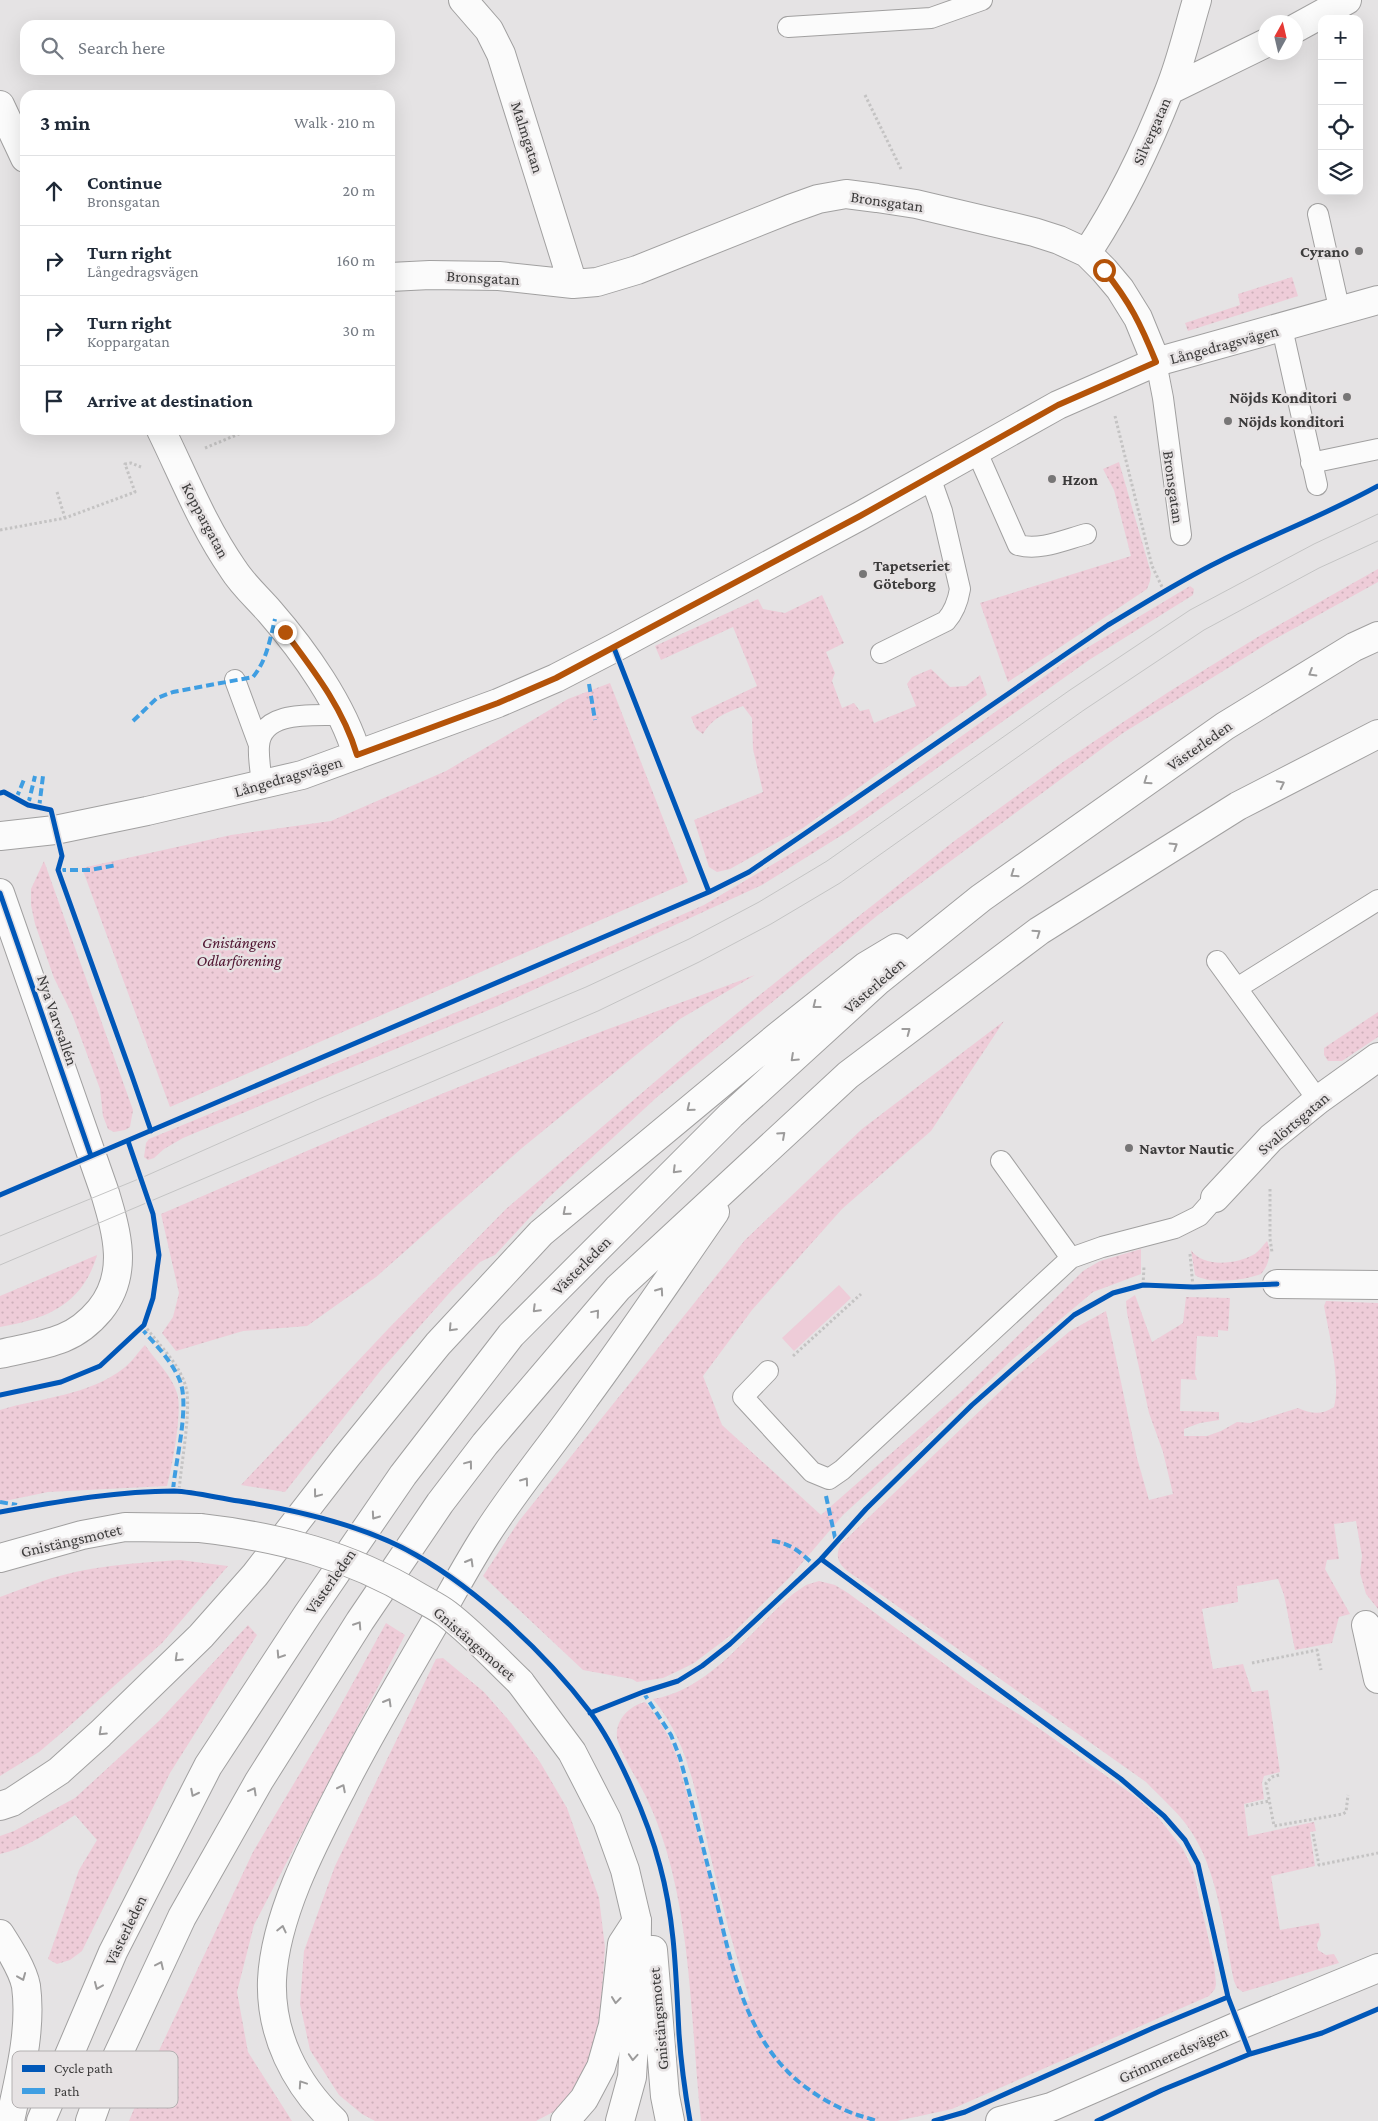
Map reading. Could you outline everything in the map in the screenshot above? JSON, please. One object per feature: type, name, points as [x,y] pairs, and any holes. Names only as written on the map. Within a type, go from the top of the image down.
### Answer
[{"type":"main road","name":"Malmgatan","points":[[463,0],[489,30],[501,54],[573,284]]},
{"type":"main road","name":"Silvergatan","points":[[1087,254],[1102,231],[1128,181],[1170,90],[1197,0]]},
{"type":"main road","points":[[1303,24],[1347,0]]},
{"type":"main road","points":[[1170,90],[1258,47]]},
{"type":"main road","points":[[0,106],[20,148]]},
{"type":"main road","name":"Bronsgatan","points":[[395,277],[499,276],[573,284],[597,282],[637,270],[818,199],[846,194],[900,201],[1034,232],[1059,240],[1087,254],[1120,289],[1138,318],[1156,362]]},
{"type":"main road","name":"Långedragsvägen","points":[[0,836],[64,828],[262,785],[302,774],[357,755],[489,706],[556,678],[930,477],[1058,405],[1156,362],[1378,300]]},
{"type":"main road","name":"Koppargatan","points":[[163,435],[208,530],[234,572],[272,615],[315,671],[342,716],[357,755]]},
{"type":"main road","name":"Västerleden","points":[[71,2051],[113,1952],[208,1766],[307,1615],[403,1475],[511,1335],[738,1108],[878,980],[981,898],[1225,726],[1354,647],[1378,636]]},
{"type":"main road","points":[[120,2051],[182,1917],[259,1781],[360,1621],[440,1503],[485,1444],[618,1288],[848,1075],[1039,931],[1238,806],[1378,734]]},
{"type":"main road","name":"Nya Varvsallén","points":[[0,893],[105,1193],[115,1226],[119,1258],[117,1276],[109,1297],[95,1315],[83,1326],[62,1338],[0,1354]]},
{"type":"main road","points":[[0,1806],[12,1802],[58,1771],[100,1734],[201,1636],[256,1575],[347,1456],[438,1344],[541,1234],[648,1142],[854,975],[981,898]]},
{"type":"main road","name":"Svalörtsgatan","points":[[1216,1198],[1271,1138],[1318,1100],[1378,1057]]},
{"type":"main road","points":[[334,2121],[307,2091],[291,2064],[279,2036],[272,2000],[274,1963],[287,1908],[320,1832],[364,1744],[486,1534],[588,1395],[746,1168]]},
{"type":"main road","points":[[1277,1284],[1378,1285]]},
{"type":"main road","name":"Gnistängsmotet","points":[[0,1558],[82,1535],[125,1527],[200,1528],[248,1534],[287,1542],[338,1558],[393,1582],[446,1614],[520,1682],[572,1752],[607,1820],[625,1870],[637,1921],[636,2011],[632,2077],[620,2121]]},
{"type":"main road","points":[[1366,1625],[1378,1679]]},
{"type":"main road","points":[[565,2121],[584,2099],[600,2067],[613,2025],[622,1944],[637,1921]]},
{"type":"main road","name":"Gnistängsmotet","points":[[637,1921],[653,1947],[665,2096],[670,2121]]},
{"type":"main road","points":[[0,1934],[11,1951],[26,1985],[26,2029],[22,2051]]},
{"type":"main road","name":"Grimmeredsvägen","points":[[1000,2121],[1045,2114],[1240,2025],[1378,1968]]},
{"type":"main road","points":[[10,2121],[12,2108]]},
{"type":"main road","name":"Västerleden","points":[[41,2121],[47,2108]]},
{"type":"main road","points":[[90,2121],[95,2108]]},
{"type":"lane","points":[[788,27],[931,18],[982,0]]},
{"type":"lane","points":[[1318,214],[1340,312]]},
{"type":"lane","points":[[1282,328],[1317,485]]},
{"type":"lane","name":"Bronsgatan","points":[[1156,362],[1163,398],[1181,535]]},
{"type":"lane","points":[[1311,463],[1378,449]]},
{"type":"lane","points":[[976,450],[1018,545],[1029,548],[1043,546],[1086,534]]},
{"type":"lane","points":[[881,653],[946,621],[952,614],[959,596],[960,589],[942,511],[930,477]]},
{"type":"lane","points":[[235,680],[259,745],[262,785]]},
{"type":"lane","points":[[259,745],[264,729],[278,720],[299,716],[342,716]]},
{"type":"lane","points":[[1237,988],[1378,900]]},
{"type":"lane","points":[[1217,961],[1318,1100]]},
{"type":"lane","points":[[1001,1161],[1071,1258]]},
{"type":"lane","points":[[768,1371],[742,1397],[812,1472],[829,1479],[842,1470],[1071,1258],[1102,1247],[1175,1228],[1199,1216],[1216,1198]]},
{"type":"path","points":[[864,95],[902,173],[900,201]]},
{"type":"path","points":[[1107,384],[1152,566],[1164,591]]},
{"type":"path","points":[[0,530],[65,518],[135,492],[125,464],[131,463],[167,475],[178,466],[237,435]]},
{"type":"path","points":[[57,492],[65,518]]},
{"type":"path","points":[[1271,1138],[1270,1239],[1277,1284]]},
{"type":"path","points":[[768,1371],[794,1356],[861,1294]]},
{"type":"path","points":[[144,1325],[173,1362],[187,1392],[187,1415],[179,1492]]},
{"type":"path","points":[[1252,1663],[1317,1650],[1321,1670]]},
{"type":"path","points":[[1279,1775],[1272,1777],[1266,1783],[1274,1826],[1343,1814],[1346,1812],[1348,1795]]},
{"type":"path","points":[[1246,1806],[1269,1801]]},
{"type":"path","points":[[1313,1834],[1319,1865],[1378,1853]]},
{"type":"green space","points":[[1292,277],[1298,296],[1188,331],[1185,323],[1240,305],[1238,294]]},
{"type":"green space","points":[[1119,462],[1151,573],[1147,589],[1008,682],[980,603],[1131,556],[1114,490],[1103,469]]},
{"type":"green space","points":[[1378,569],[1378,582],[1275,639],[1123,733],[878,915],[657,1097],[546,1200],[495,1255],[480,1262],[452,1290],[381,1370],[285,1492],[241,1485],[390,1327],[506,1209],[705,1039],[953,842],[1063,762],[1170,691],[1261,635]]},
{"type":"green space","points":[[1190,586],[1194,589],[1193,595],[1089,660],[850,830],[762,885],[496,1007],[183,1138],[164,1149],[154,1158],[148,1160],[144,1157],[146,1143],[149,1139],[539,978],[704,905],[855,813],[1070,658]]},
{"type":"green space","points":[[822,595],[844,643],[826,652],[835,673],[832,681],[842,708],[854,703],[860,711],[869,709],[874,723],[916,706],[907,684],[912,677],[931,669],[950,687],[966,686],[980,675],[987,695],[803,828],[730,869],[717,872],[709,867],[694,820],[763,792],[753,749],[752,718],[743,706],[726,713],[711,723],[703,734],[696,729],[691,717],[757,686],[733,627],[661,660],[655,646],[758,599],[763,609],[785,613]]},
{"type":"green space","name":"Gnistängens Odlarförening","points":[[610,683],[688,882],[170,1107],[82,868],[231,835],[331,821],[446,771],[568,699]]},
{"type":"green space","points":[[44,861],[133,1110],[130,1127],[125,1130],[114,1132],[108,1129],[103,1116],[100,1089],[72,1014],[54,978],[35,924],[31,905],[31,889]]},
{"type":"green space","points":[[755,975],[680,1019],[522,1148],[376,1277],[307,1326],[243,1331],[176,1351],[162,1333],[173,1317],[179,1293],[161,1214],[367,1125],[522,1062]]},
{"type":"green space","points":[[1378,1012],[1378,1037],[1342,1061],[1328,1061],[1324,1055],[1324,1048]]},
{"type":"green space","points":[[1004,1021],[931,1131],[842,1209],[752,1310],[703,1376],[722,1425],[821,1515],[961,1392],[1083,1271],[1100,1261],[1141,1249],[1141,1274],[1093,1292],[1013,1359],[843,1515],[790,1577],[731,1635],[694,1663],[663,1678],[637,1682],[632,1679],[583,1670],[483,1576],[519,1521],[745,1240],[862,1129]]},
{"type":"green space","points":[[1267,1241],[1269,1258],[1261,1274],[1237,1280],[1218,1281],[1195,1275],[1191,1250],[1196,1256],[1204,1260],[1220,1263],[1230,1262],[1253,1255]]},
{"type":"green space","points":[[97,1255],[91,1272],[83,1286],[61,1306],[48,1314],[17,1324],[0,1327],[0,1296]]},
{"type":"green space","points":[[839,1285],[851,1298],[794,1351],[782,1338]]},
{"type":"green space","points":[[1135,1295],[1152,1342],[1183,1323],[1186,1297],[1230,1298],[1228,1331],[1218,1330],[1218,1337],[1197,1336],[1195,1374],[1197,1380],[1181,1379],[1180,1411],[1219,1412],[1219,1420],[1200,1423],[1184,1429],[1184,1436],[1207,1436],[1237,1422],[1250,1423],[1298,1408],[1316,1413],[1334,1407],[1336,1384],[1324,1306],[1326,1301],[1378,1303],[1378,1609],[1366,1594],[1360,1573],[1362,1556],[1356,1521],[1334,1524],[1339,1559],[1327,1560],[1325,1569],[1350,1614],[1339,1617],[1332,1643],[1295,1650],[1284,1595],[1278,1579],[1237,1586],[1238,1602],[1202,1609],[1213,1669],[1243,1664],[1252,1692],[1268,1690],[1280,1772],[1264,1776],[1262,1783],[1264,1799],[1244,1804],[1248,1836],[1314,1822],[1316,1831],[1310,1832],[1315,1866],[1271,1876],[1280,1930],[1319,1923],[1321,1935],[1317,1944],[1318,1950],[1326,1955],[1334,1954],[1339,1963],[1243,1992],[1237,1988],[1234,1981],[1223,1922],[1213,1881],[1206,1862],[1198,1843],[1184,1821],[1174,1810],[1146,1782],[849,1572],[841,1565],[838,1556],[841,1544],[1014,1378],[1070,1331],[1106,1311],[1137,1458],[1149,1500],[1173,1494],[1163,1452],[1149,1413],[1127,1313],[1126,1301]]},
{"type":"green space","points":[[145,1345],[171,1380],[177,1393],[179,1412],[172,1466],[167,1486],[48,1492],[0,1502],[0,1410],[64,1395],[95,1385],[124,1368]]},
{"type":"green space","points":[[180,1560],[228,1566],[162,1643],[39,1752],[0,1776],[0,1597],[43,1581],[76,1572],[128,1564]]},
{"type":"green space","points":[[819,1581],[835,1585],[848,1593],[977,1688],[1023,1717],[1136,1797],[1158,1817],[1183,1849],[1193,1870],[1214,1963],[1216,1984],[1215,1989],[1209,1996],[952,2109],[897,2121],[701,2121],[688,1964],[679,1902],[670,1862],[658,1826],[644,1793],[619,1744],[617,1738],[618,1725],[629,1710],[645,1702],[660,1721],[671,1742],[677,1757],[742,2000],[750,2001],[724,1912],[691,1775],[676,1735],[666,1716],[653,1699],[674,1693],[693,1684],[729,1657],[793,1594],[806,1585]]},
{"type":"green space","points":[[386,1623],[405,1635],[254,1925],[237,1992],[248,2052],[292,2121],[129,2121],[134,2108],[178,2108],[178,2051],[159,2051],[253,1852],[339,1708]]},
{"type":"green space","points":[[248,1625],[257,1635],[170,1773],[82,1951],[70,1960],[57,1964],[48,1959],[79,1870],[97,1840],[75,1815],[30,1843],[0,1854],[0,1836],[14,1831],[75,1798],[159,1721]]},
{"type":"green space","points":[[443,1658],[484,1692],[511,1723],[540,1762],[567,1808],[599,1898],[605,1947],[601,2005],[595,2044],[579,2084],[557,2110],[536,2121],[375,2121],[362,2114],[339,2095],[310,2050],[300,2004],[304,1951],[335,1866],[436,1659]]},
{"type":"tram line","points":[[0,1236],[141,1178],[319,1099],[586,987],[689,939],[759,902],[827,861],[1070,690],[1190,610],[1314,544],[1378,514]]},
{"type":"tram line","points":[[0,1265],[598,1011],[699,962],[771,924],[840,883],[1084,710],[1204,630],[1319,568],[1378,541]]},
{"type":"marked path","points":[[133,721],[157,698],[173,692],[253,677],[262,664],[270,642],[275,619]]},
{"type":"marked path","points":[[589,684],[595,720]]},
{"type":"marked path","points":[[28,805],[35,776]]},
{"type":"marked path","points":[[39,808],[43,776]]},
{"type":"marked path","points":[[16,799],[25,777]]},
{"type":"marked path","points":[[58,870],[90,870],[117,865]]},
{"type":"marked path","points":[[141,1328],[163,1353],[180,1381],[183,1392],[183,1420],[173,1491]]},
{"type":"marked path","points":[[826,1496],[836,1542]]},
{"type":"marked path","points":[[0,1502],[17,1505]]},
{"type":"marked path","points":[[772,1541],[790,1546],[814,1565]]},
{"type":"marked path","points":[[643,1692],[671,1735],[680,1758],[732,1963],[739,1987],[759,2033],[772,2053],[788,2072],[818,2096],[852,2113],[877,2121]]},
{"type":"cycle path","points":[[0,1195],[709,892],[749,872],[1108,625],[1206,568],[1378,486]]},
{"type":"cycle path","points":[[614,648],[709,892]]},
{"type":"cycle path","points":[[0,793],[4,792],[28,805],[51,810],[62,856],[58,870],[151,1131]]},
{"type":"cycle path","points":[[0,893],[91,1156]]},
{"type":"cycle path","points":[[0,1395],[61,1382],[100,1366],[144,1325],[153,1298],[159,1255],[153,1214],[128,1141]]},
{"type":"cycle path","points":[[821,1559],[866,1509],[972,1405],[1074,1315],[1113,1293],[1143,1285],[1193,1287],[1277,1284]]},
{"type":"cycle path","points":[[0,1512],[108,1495],[174,1491],[307,1514],[375,1536],[416,1555],[464,1587],[510,1625],[553,1668],[601,1728],[631,1786],[648,1828],[660,1866],[669,1907],[674,1949],[681,2056],[690,2121]]},
{"type":"cycle path","points":[[590,1713],[643,1692],[678,1681],[702,1666],[730,1644],[821,1559],[1121,1779],[1164,1816],[1185,1840],[1198,1864],[1228,1997],[1250,2054]]},
{"type":"cycle path","points":[[934,2121],[965,2112],[1153,2028],[1228,1997]]},
{"type":"cycle path","points":[[1097,2121],[1162,2090],[1250,2054],[1322,2033],[1378,2009]]},
{"type":"place","name":"Cyrano","points":[[1359,251]]},
{"type":"place","name":"Nöjds Konditori","points":[[1347,397]]},
{"type":"place","name":"Nöjds konditori","points":[[1228,421]]},
{"type":"place","name":"Hzon","points":[[1052,479]]},
{"type":"place","name":"Tapetseriet Göteborg","points":[[863,574]]},
{"type":"place","name":"Navtor Nautic","points":[[1129,1148]]},
{"type":"route","points":[[285,632],[315,671],[328,692],[342,716],[357,755],[450,722],[556,678],[860,516],[1058,405],[1156,362],[1138,318],[1120,289],[1104,270]]}]
